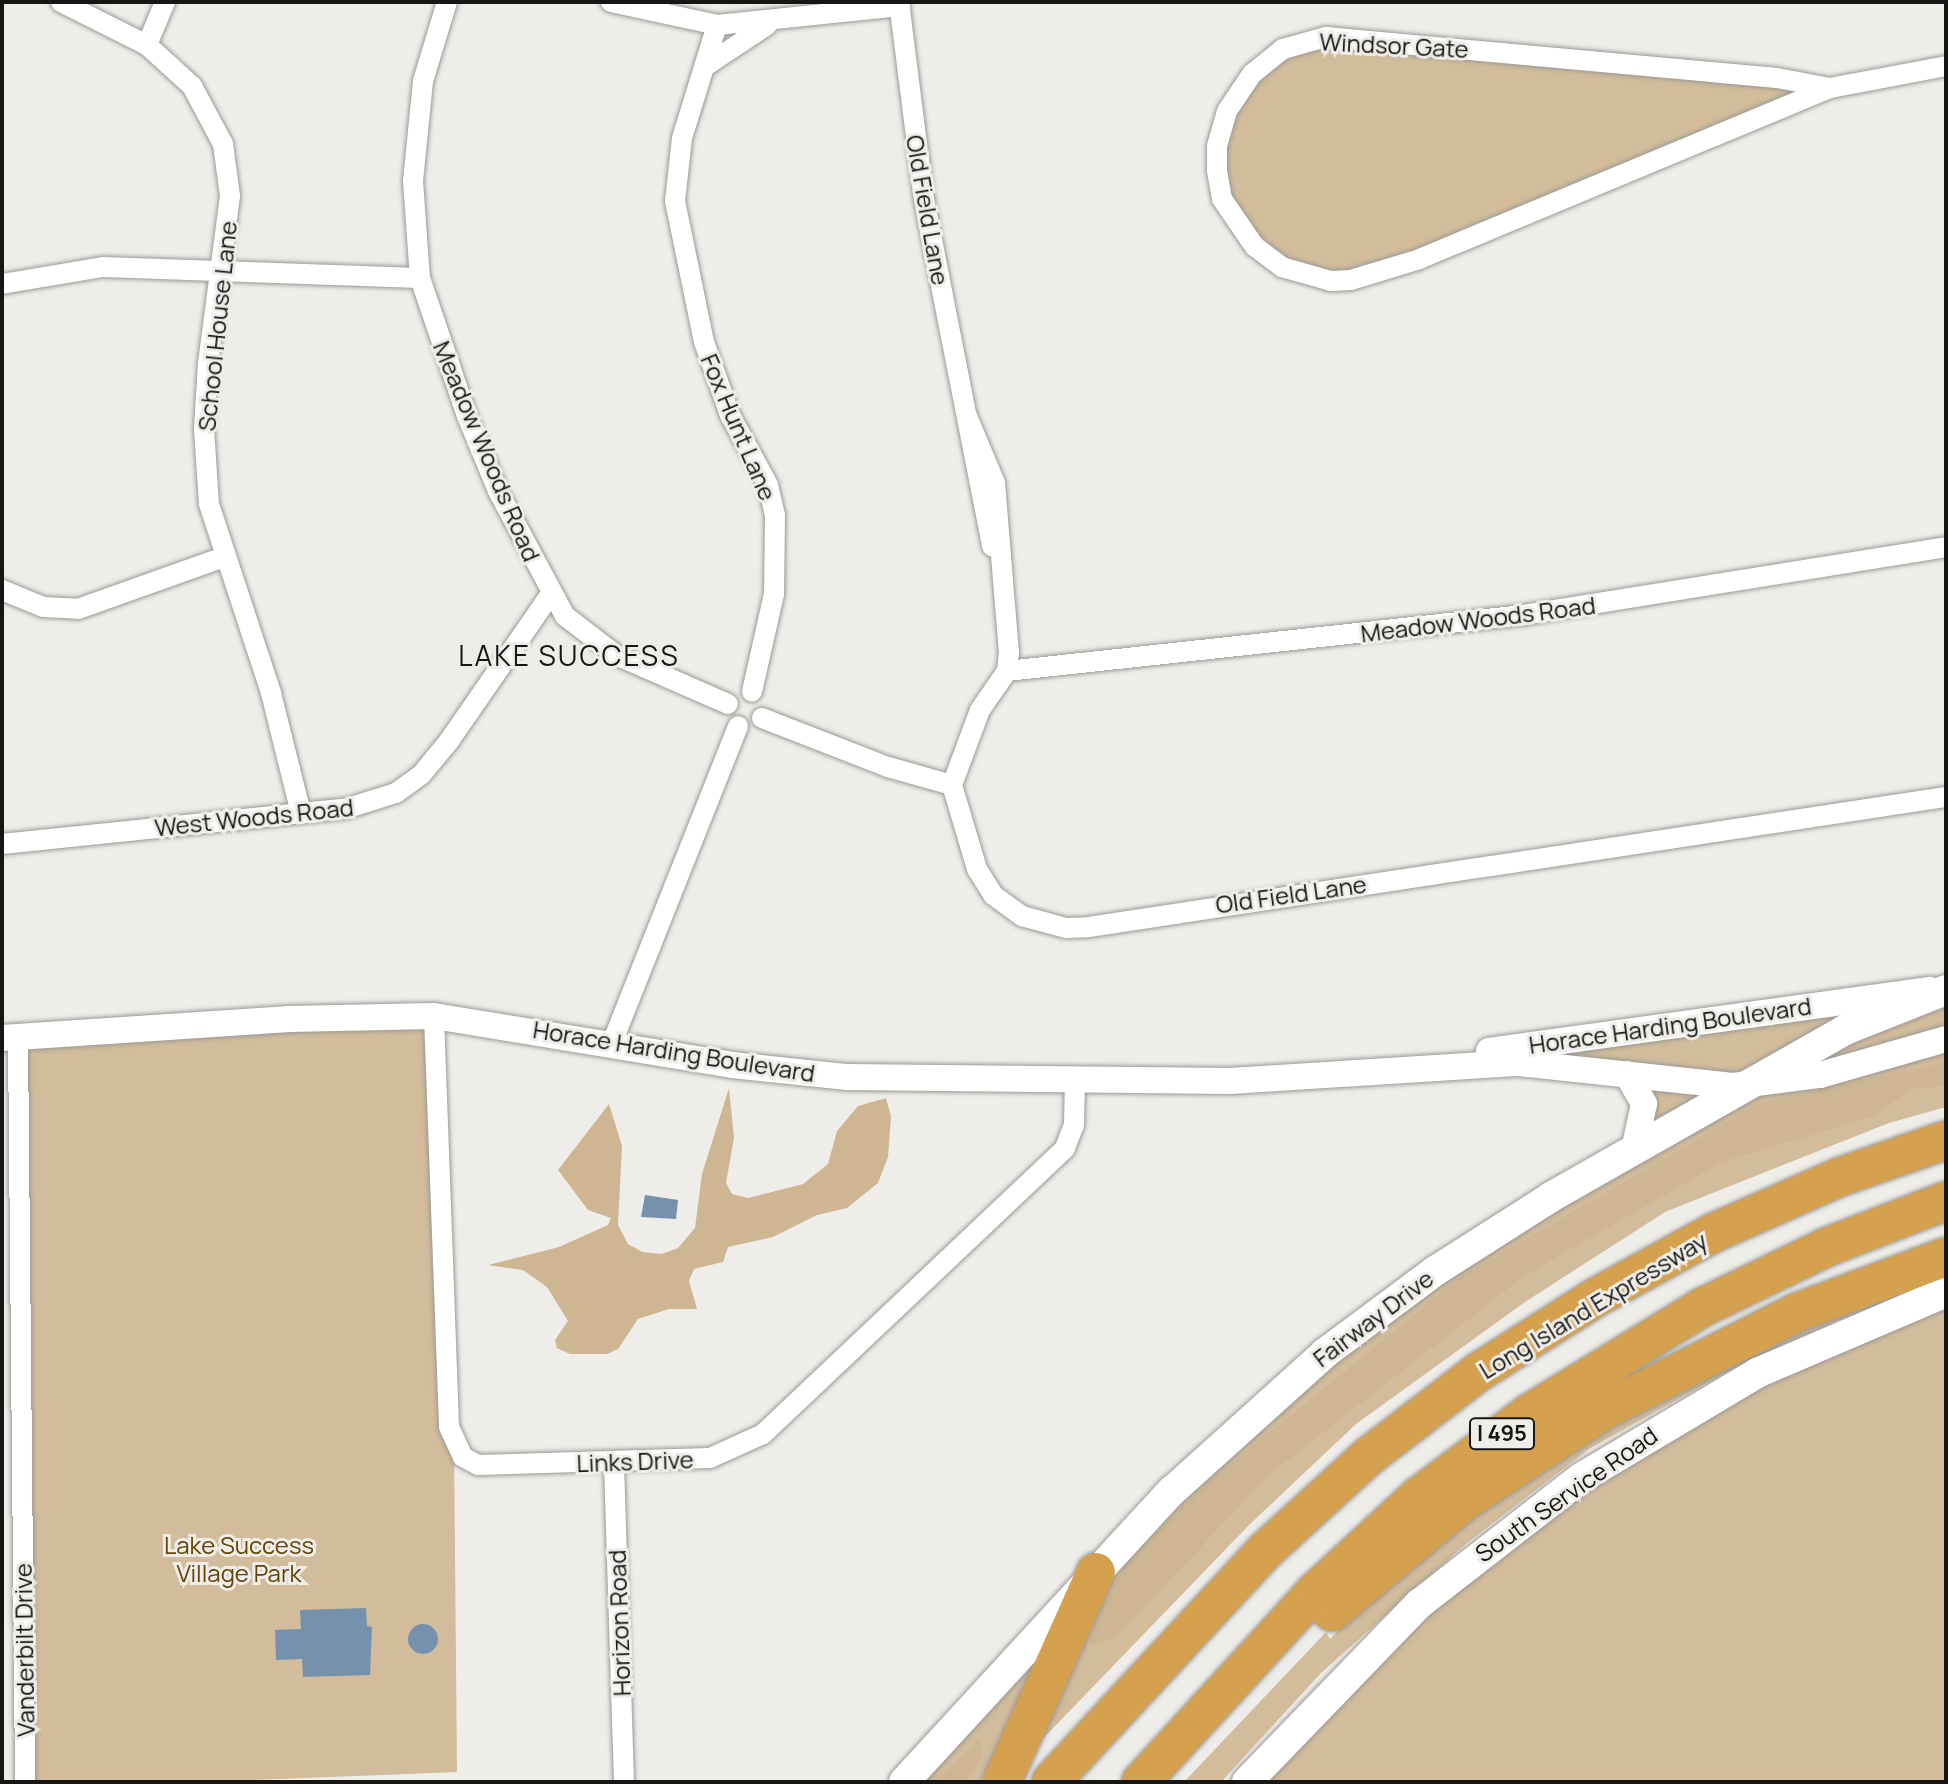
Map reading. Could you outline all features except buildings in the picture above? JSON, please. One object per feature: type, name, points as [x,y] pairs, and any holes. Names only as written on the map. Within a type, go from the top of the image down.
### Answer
[{"type":"highway","name":"Long Island Expressway","points":[[1051,1782],[1266,1550],[1369,1456],[1477,1373],[1593,1299],[1713,1233],[1840,1177],[1946,1140]]},
{"type":"highway","name":"I 495","points":[[1141,1782],[1325,1583],[1418,1497],[1530,1413],[1703,1307],[1827,1247],[1946,1201]]},
{"type":"highway","points":[[1149,1782],[1221,1731],[1326,1618],[1394,1556],[1533,1453],[1718,1349],[1838,1295],[1946,1257]]},
{"type":"highway","points":[[1002,1782],[1096,1572]]},
{"type":"main road","name":"Fairway Drive","points":[[904,1782],[1096,1572],[1211,1453],[1325,1353],[1469,1249],[1634,1150],[1863,1021],[1946,989]]},
{"type":"main road","name":"South Service Road","points":[[1247,1782],[1409,1613],[1471,1559],[1581,1478],[1757,1373],[1946,1292]]},
{"type":"street","name":"School House Lane","points":[[61,2],[147,45],[192,86],[223,144],[230,196],[204,429],[209,504],[271,693],[301,813]]},
{"type":"street","points":[[147,45],[165,2]]},
{"type":"street","name":"Meadow Woods Road","points":[[447,2],[427,68],[416,126],[413,181],[420,278],[467,416],[550,595],[590,639],[616,655],[728,704]]},
{"type":"street","points":[[611,2],[717,25],[900,4]]},
{"type":"street","name":"Old Field Lane","points":[[900,4],[921,185],[984,516],[999,565],[1008,631],[1007,671]]},
{"type":"street","points":[[701,70],[730,45],[777,20]]},
{"type":"street","name":"Fox Hunt Lane","points":[[717,25],[701,70],[678,162],[677,216],[704,342],[730,415],[768,485],[775,515],[774,594],[752,692]]},
{"type":"street","name":"Windsor Gate","points":[[1830,88],[1777,78],[1326,37],[1283,49],[1252,74],[1227,111],[1217,146],[1217,170],[1222,199],[1255,247],[1298,275],[1351,280],[1420,259],[1830,88],[1946,66]]},
{"type":"street","points":[[2,284],[103,267],[420,278]]},
{"type":"street","name":"Meadow Woods Road","points":[[1007,671],[1523,615],[1946,547]]},
{"type":"street","points":[[2,590],[43,607],[78,609],[224,557]]},
{"type":"street","name":"West Woods Road","points":[[2,844],[363,806],[396,793],[421,775],[550,595]]},
{"type":"street","points":[[762,718],[888,767],[952,785],[980,710],[1007,671]]},
{"type":"street","points":[[738,726],[728,714],[728,704],[735,694],[752,692],[761,700],[762,718]]},
{"type":"street","points":[[738,726],[754,725],[762,718]]},
{"type":"street","points":[[612,1043],[738,726]]},
{"type":"street","name":"Old Field Lane","points":[[952,785],[971,853],[993,895],[1022,916],[1078,928],[1946,797]]},
{"type":"street","name":"Horace Harding Boulevard","points":[[1395,1068],[1519,1046],[1946,989]]},
{"type":"street","name":"Horace Harding Boulevard","points":[[10,1037],[289,1019],[434,1016],[732,1065],[847,1077],[1230,1081],[1395,1068],[1519,1063],[1748,1085],[1820,1075],[1946,1039]]},
{"type":"street","name":"Links Drive","points":[[434,1016],[451,1438],[463,1457],[478,1465],[614,1464],[710,1458],[763,1434],[1065,1148],[1074,1125],[1075,1081]]},
{"type":"street","name":"Vanderbilt Drive","points":[[10,1037],[25,1782]]},
{"type":"street","points":[[1627,1074],[1642,1097],[1645,1112],[1634,1150]]},
{"type":"street","name":"Horizon Road","points":[[614,1464],[624,1782]]},
{"type":"green space","points":[[1304,40],[1830,88],[1351,280],[1282,267],[1222,199],[1227,111],[1241,88]]},
{"type":"green space","points":[[1946,989],[1946,1039],[1794,1080],[1634,1150],[1638,1090],[1519,1046]]},
{"type":"green space","name":"Lake Success Village Park","points":[[434,1016],[454,1444],[457,1772],[200,1782],[26,1782],[18,1036]]},
{"type":"green space","points":[[1946,1050],[1946,1107],[1889,1123],[1665,1212],[1525,1302],[1356,1424],[1249,1525],[1031,1751],[1084,1624],[1129,1550],[1295,1389],[1447,1275],[1747,1098]]},
{"type":"green space","points":[[1940,1274],[1737,1366],[1589,1449],[1467,1543],[1321,1673],[1221,1782],[1184,1782],[1326,1632],[1330,1639],[1371,1597],[1474,1514],[1696,1373]]},
{"type":"green space","points":[[1946,1298],[1946,1782],[1253,1782],[1365,1661],[1626,1452]]},
{"type":"green space","points":[[1043,1647],[1045,1658],[980,1782],[917,1782]]},
{"type":"shaded area","points":[[1946,1062],[1946,1086],[1911,1089],[1875,1116],[1722,1162],[1524,1276],[1271,1473],[1118,1635],[1093,1646],[1089,1640],[1125,1564],[1203,1487],[1459,1278],[1758,1104]]},
{"type":"shaded area","points":[[729,1088],[734,1138],[726,1183],[732,1194],[748,1198],[803,1184],[828,1164],[837,1131],[858,1106],[886,1098],[891,1116],[888,1157],[878,1183],[847,1208],[817,1215],[773,1237],[728,1247],[723,1262],[694,1269],[689,1281],[697,1309],[669,1309],[638,1319],[618,1349],[607,1354],[570,1354],[557,1348],[555,1340],[568,1321],[547,1287],[523,1270],[488,1265],[559,1247],[608,1225],[611,1218],[588,1210],[558,1170],[609,1104],[622,1146],[618,1225],[628,1244],[642,1252],[662,1254],[678,1248],[695,1228],[702,1174]]},
{"type":"shaded area","points":[[980,1739],[982,1755],[967,1782],[934,1782]]},
{"type":"water","points":[[645,1195],[678,1200],[676,1219],[641,1217]]},
{"type":"water","points":[[366,1608],[367,1626],[372,1627],[370,1675],[303,1677],[302,1659],[276,1660],[275,1630],[301,1629],[300,1610]]},
{"type":"water","points":[[423,1624],[429,1625],[437,1633],[437,1645],[429,1653],[423,1654],[417,1653],[409,1645],[408,1639],[409,1633],[417,1625]]},
{"type":"district","name":"LAKE SUCCESS","points":[[569,655]]}]
